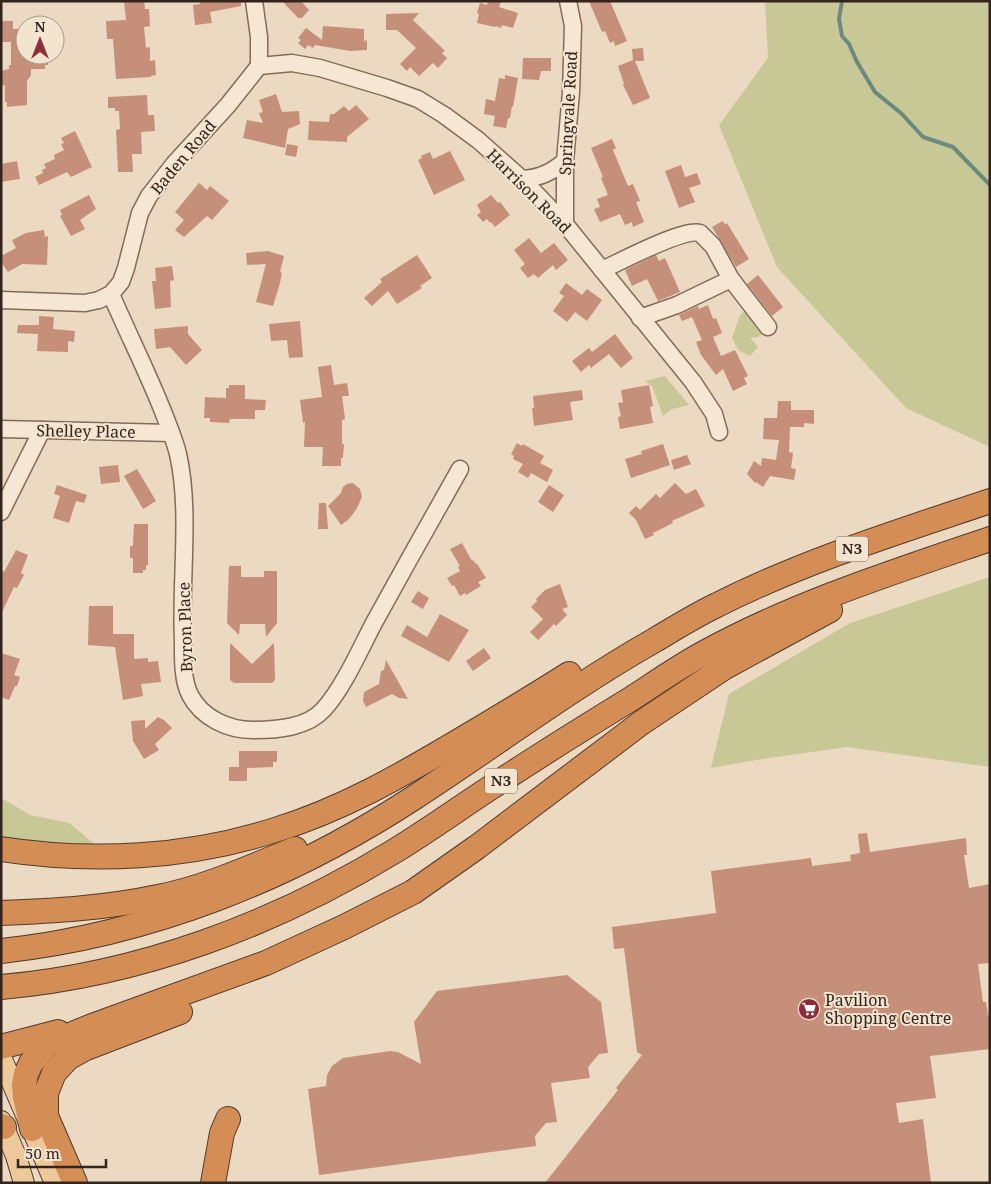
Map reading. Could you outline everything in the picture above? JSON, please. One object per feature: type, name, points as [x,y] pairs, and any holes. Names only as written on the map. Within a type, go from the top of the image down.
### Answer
[{"type":"highway","name":"N3","points":[[1,951],[75,940],[145,923],[211,902],[253,885],[312,857],[353,834],[414,797],[651,642],[716,605],[803,567],[990,501]]},
{"type":"highway","name":"N3","points":[[1,987],[68,978],[124,966],[191,947],[262,921],[327,889],[393,852],[545,752],[703,653],[777,618],[904,569],[990,539]]},
{"type":"highway","points":[[32,1129],[24,1085],[26,1074],[31,1062],[48,1044],[92,1026],[266,963],[344,927],[413,892],[477,847],[641,723],[725,667],[904,569]]},
{"type":"highway","points":[[1,849],[92,857],[155,855],[216,845],[276,830],[327,811],[390,781],[544,690],[625,639],[661,622],[716,605]]},
{"type":"highway","points":[[1,913],[82,909],[126,903],[159,897],[211,882],[302,846],[355,819],[418,781],[479,753]]},
{"type":"highway","points":[[75,1183],[53,1134],[46,1116],[45,1107],[46,1093],[50,1081],[57,1069],[68,1058],[90,1046],[256,983],[340,944],[385,918],[413,892]]},
{"type":"highway","points":[[1,1047],[92,1026]]},
{"type":"highway","points":[[213,1183],[222,1133],[228,1119]]},
{"type":"main road","points":[[1,1057],[54,1183]]},
{"type":"main road","points":[[2,1125],[16,1156],[24,1183]]},
{"type":"street","points":[[254,1],[259,37],[259,66]]},
{"type":"street","name":"Springvale Road","points":[[566,224],[565,160],[573,26],[568,1]]},
{"type":"street","name":"Harrison Road","points":[[259,66],[292,63],[320,68],[387,88],[418,99],[478,140],[522,179],[566,224],[697,388],[714,414],[719,432]]},
{"type":"street","name":"Baden Road","points":[[111,294],[121,282],[140,213],[149,196],[174,164],[228,105],[259,66]]},
{"type":"street","points":[[522,179],[544,175],[555,169],[565,160]]},
{"type":"street","points":[[602,270],[675,237],[696,231],[700,232],[713,246],[731,279],[768,327]]},
{"type":"street","points":[[640,318],[677,305],[731,279]]},
{"type":"street","points":[[1,300],[85,303],[99,300],[111,294]]},
{"type":"street","name":"Byron Place","points":[[111,294],[158,398],[178,453],[182,478],[182,628],[184,671],[190,694],[199,707],[213,719],[233,728],[274,730],[297,725],[324,710],[338,690],[404,567],[460,470]]},
{"type":"street","name":"Shelley Place","points":[[1,428],[171,433]]},
{"type":"street","points":[[1,512],[42,430]]},
{"type":"shaded area","points":[[765,1],[989,1],[990,447],[906,408],[777,267],[719,125],[768,58]]},
{"type":"shaded area","points":[[748,308],[764,332],[758,337],[750,338],[758,347],[750,356],[738,350],[732,338],[740,315]]},
{"type":"shaded area","points":[[665,376],[689,405],[672,409],[663,416],[652,386],[645,381]]},
{"type":"shaded area","points":[[990,577],[990,767],[847,747],[711,768],[729,694],[850,623]]},
{"type":"shaded area","points":[[1,799],[30,815],[69,823],[97,846],[1,838]]},
{"type":"building","points":[[124,1],[144,1],[145,9],[149,9],[150,26],[144,27],[146,48],[150,47],[150,61],[155,60],[156,75],[151,77],[116,79],[113,39],[107,39],[106,21],[126,20]]},
{"type":"building","points":[[200,1],[241,1],[241,6],[210,12],[212,23],[195,25],[193,5],[200,4]]},
{"type":"building","points":[[282,1],[301,1],[309,10],[302,18],[298,18]]},
{"type":"building","points":[[488,1],[501,1],[499,7],[518,13],[513,28],[502,25],[501,28],[477,23],[480,3],[487,5]]},
{"type":"building","points":[[589,1],[610,1],[627,41],[615,46],[614,41],[610,43],[605,31],[602,32]]},
{"type":"building","points":[[419,13],[413,20],[445,51],[442,53],[447,58],[438,68],[433,63],[419,76],[410,67],[407,71],[400,64],[416,48],[397,30],[386,30],[386,14]]},
{"type":"building","points":[[2,21],[13,21],[13,29],[15,29],[15,65],[45,65],[45,69],[31,69],[31,75],[27,81],[27,105],[7,107],[7,102],[5,102],[5,85],[1,86],[1,71],[9,69],[9,65],[11,65],[11,42],[2,42]]},
{"type":"building","points":[[323,26],[364,29],[364,41],[367,40],[367,50],[350,51],[315,45],[313,48],[308,45],[305,49],[298,43],[301,40],[298,38],[306,28],[322,40]]},
{"type":"building","points":[[643,48],[644,61],[635,61],[650,98],[633,105],[623,85],[618,66],[633,60],[632,49]]},
{"type":"building","points":[[523,58],[551,58],[551,71],[541,71],[539,80],[522,79]]},
{"type":"building","points":[[505,75],[518,78],[513,107],[506,128],[493,126],[495,116],[484,114],[486,99],[495,101],[499,78],[505,79]]},
{"type":"building","points":[[276,94],[282,112],[299,111],[300,124],[288,129],[285,148],[243,138],[247,120],[263,123],[259,113],[263,112],[259,100]]},
{"type":"building","points":[[147,95],[148,115],[154,115],[155,131],[141,132],[142,154],[132,154],[133,172],[118,172],[116,130],[120,129],[119,111],[115,111],[115,108],[108,108],[108,97]]},
{"type":"building","points":[[356,105],[369,119],[347,137],[347,142],[308,140],[309,121],[329,122],[330,114],[334,114],[344,106],[349,111]]},
{"type":"building","points":[[75,131],[92,167],[71,177],[67,172],[39,185],[35,177],[43,173],[42,170],[46,168],[44,164],[55,159],[54,155],[64,150],[61,144],[64,143],[61,138]]},
{"type":"building","points":[[612,139],[616,148],[613,150],[628,186],[633,184],[640,201],[636,202],[644,222],[633,227],[632,222],[625,225],[620,214],[600,222],[594,209],[600,207],[597,199],[608,195],[591,148]]},
{"type":"building","points":[[287,144],[298,146],[296,157],[285,155]]},
{"type":"building","points":[[450,151],[465,180],[434,195],[418,160],[422,158],[421,156],[430,152],[433,159]]},
{"type":"building","points":[[17,161],[20,179],[1,182],[1,164]]},
{"type":"building","points":[[681,165],[685,177],[697,173],[701,184],[689,188],[695,202],[679,208],[665,171]]},
{"type":"building","points":[[199,183],[207,190],[210,186],[229,201],[212,220],[207,216],[184,237],[175,230],[184,220],[175,212]]},
{"type":"building","points":[[89,195],[96,209],[80,220],[85,229],[71,236],[60,216],[62,215],[60,210]]},
{"type":"building","points":[[491,195],[498,203],[500,202],[510,215],[495,227],[487,219],[483,222],[477,215],[481,212],[477,205]]},
{"type":"building","points":[[723,221],[725,225],[727,223],[749,259],[736,267],[712,227]]},
{"type":"building","points":[[44,230],[45,237],[48,236],[47,265],[22,264],[8,272],[3,265],[1,256],[16,248],[12,240],[26,233]]},
{"type":"building","points":[[529,238],[541,253],[554,243],[568,260],[556,270],[553,265],[538,278],[534,274],[528,278],[520,268],[525,264],[514,250]]},
{"type":"building","points":[[268,251],[284,256],[280,272],[282,273],[280,283],[273,306],[256,302],[266,264],[247,265],[246,253]]},
{"type":"building","points":[[417,255],[432,278],[420,286],[422,288],[397,304],[388,291],[372,306],[364,298],[382,282],[380,279]]},
{"type":"building","points":[[656,255],[659,261],[665,258],[680,292],[658,301],[647,279],[632,286],[625,270]]},
{"type":"building","points":[[172,266],[174,280],[170,281],[171,307],[155,309],[152,281],[156,281],[155,268]]},
{"type":"building","points":[[758,275],[783,307],[772,316],[747,284]]},
{"type":"building","points":[[566,283],[582,295],[587,289],[602,300],[587,321],[575,312],[567,322],[553,311],[564,296],[559,293]]},
{"type":"building","points":[[708,305],[713,319],[716,318],[722,333],[713,337],[721,356],[735,350],[748,376],[744,378],[747,384],[733,391],[723,369],[716,375],[701,355],[696,342],[702,340],[692,317],[682,321],[679,315],[698,306],[699,309]]},
{"type":"building","points":[[39,316],[54,317],[53,329],[75,331],[74,342],[68,341],[68,352],[37,351],[38,334],[17,333],[18,325],[39,325]]},
{"type":"building","points":[[300,321],[303,357],[289,358],[287,340],[271,341],[269,324]]},
{"type":"building","points":[[188,326],[188,334],[202,350],[186,365],[170,347],[156,349],[154,329]]},
{"type":"building","points":[[615,334],[633,358],[621,368],[609,354],[591,368],[589,365],[581,372],[572,361],[589,348],[592,352]]},
{"type":"building","points":[[331,365],[334,385],[347,383],[349,396],[342,396],[345,419],[342,420],[342,444],[344,444],[341,466],[322,466],[323,447],[304,447],[305,422],[303,423],[300,400],[322,397],[318,367]]},
{"type":"building","points":[[229,385],[245,385],[245,399],[266,400],[265,410],[255,410],[255,419],[230,419],[229,423],[210,422],[210,418],[204,418],[205,397],[226,398],[226,388],[229,388]]},
{"type":"building","points":[[649,385],[653,406],[650,407],[653,423],[620,429],[618,417],[621,416],[618,403],[623,402],[621,390]]},
{"type":"building","points":[[582,390],[583,400],[570,402],[573,420],[534,426],[533,396]]},
{"type":"building","points":[[778,401],[791,401],[791,410],[814,410],[814,424],[804,423],[804,427],[790,427],[789,452],[793,453],[791,468],[796,469],[794,480],[770,476],[763,487],[755,483],[747,474],[754,461],[761,466],[762,458],[776,460],[779,440],[763,439],[764,418],[777,418]]},
{"type":"building","points":[[517,443],[522,446],[523,444],[544,456],[540,463],[553,470],[547,482],[531,473],[528,478],[518,472],[523,464],[513,459],[514,456],[511,454]]},
{"type":"building","points":[[663,444],[670,465],[631,478],[625,459],[642,454],[641,451]]},
{"type":"building","points":[[687,455],[691,464],[674,470],[671,460]]},
{"type":"building","points":[[118,465],[120,482],[101,484],[99,467]]},
{"type":"building","points":[[137,469],[156,501],[143,509],[124,476]]},
{"type":"building","points":[[353,483],[360,489],[362,497],[356,510],[341,525],[328,506],[341,493],[343,487]]},
{"type":"building","points":[[675,483],[686,494],[696,489],[705,506],[672,521],[673,523],[645,539],[636,520],[629,513],[636,506],[640,510],[656,494],[660,498]]},
{"type":"building","points":[[57,485],[87,495],[84,503],[76,501],[69,523],[53,518],[60,496],[54,494]]},
{"type":"building","points":[[549,485],[564,495],[553,512],[538,502]]},
{"type":"building","points":[[319,503],[326,503],[328,529],[318,529]]},
{"type":"building","points":[[134,524],[148,524],[148,565],[146,565],[146,570],[143,570],[143,573],[133,573],[133,558],[130,558],[130,546],[133,546]]},
{"type":"building","points":[[462,543],[472,561],[477,564],[486,578],[478,582],[481,586],[466,595],[465,593],[460,596],[454,585],[452,586],[447,578],[460,571],[458,567],[460,566],[450,549]]},
{"type":"building","points":[[16,550],[28,555],[21,573],[24,575],[17,588],[14,587],[1,614],[1,570],[4,572]]},
{"type":"building","points":[[229,566],[241,566],[241,577],[264,577],[264,571],[277,571],[277,623],[266,637],[265,624],[240,624],[239,635],[227,623]]},
{"type":"building","points":[[560,584],[568,607],[562,609],[567,615],[556,626],[554,624],[538,640],[530,632],[543,619],[531,607],[545,590]]},
{"type":"building","points":[[418,591],[429,598],[423,609],[411,602]]},
{"type":"building","points":[[89,606],[113,606],[113,634],[134,634],[134,659],[148,658],[148,662],[158,661],[161,682],[141,684],[143,696],[123,700],[115,647],[88,645]]},
{"type":"building","points":[[440,614],[469,630],[449,662],[401,636],[407,625],[427,637]]},
{"type":"building","points":[[230,643],[252,664],[274,643],[275,680],[272,683],[234,683],[230,680]]},
{"type":"building","points":[[484,648],[491,658],[473,671],[466,661]]},
{"type":"building","points":[[1,653],[20,659],[14,675],[20,677],[9,700],[1,697]]},
{"type":"building","points":[[386,660],[408,699],[399,698],[392,694],[366,707],[363,701],[364,692],[379,684],[381,671],[384,670]]},
{"type":"building","points":[[158,717],[172,728],[155,744],[159,750],[144,759],[133,741],[131,721],[145,720],[145,729]]},
{"type":"building","points":[[239,751],[277,751],[277,762],[273,762],[273,767],[247,768],[247,781],[229,781],[229,767],[239,767]]},
{"type":"building","name":"Pavilion Shopping Centre","points":[[867,833],[870,852],[966,838],[967,855],[964,855],[969,888],[990,884],[990,963],[978,964],[983,1002],[986,1002],[988,1016],[990,1016],[990,1049],[930,1056],[936,1098],[896,1103],[899,1123],[923,1119],[931,1183],[545,1183],[618,1090],[616,1088],[642,1055],[637,1052],[624,948],[614,949],[612,927],[716,913],[711,871],[811,858],[812,866],[851,861],[850,855],[860,853],[858,834]]},
{"type":"building","points":[[567,975],[601,1002],[608,1053],[599,1054],[588,1067],[590,1078],[551,1083],[557,1122],[546,1123],[535,1136],[536,1146],[319,1175],[308,1089],[326,1086],[327,1075],[332,1066],[343,1058],[390,1051],[398,1052],[421,1064],[414,1022],[437,991]]},
{"type":"waterway","points":[[842,1],[839,19],[842,36],[849,44],[857,62],[875,92],[902,114],[923,137],[953,147],[990,185]]},
{"type":"place","name":"Pavilion Shopping Centre","points":[[809,1009]]}]
